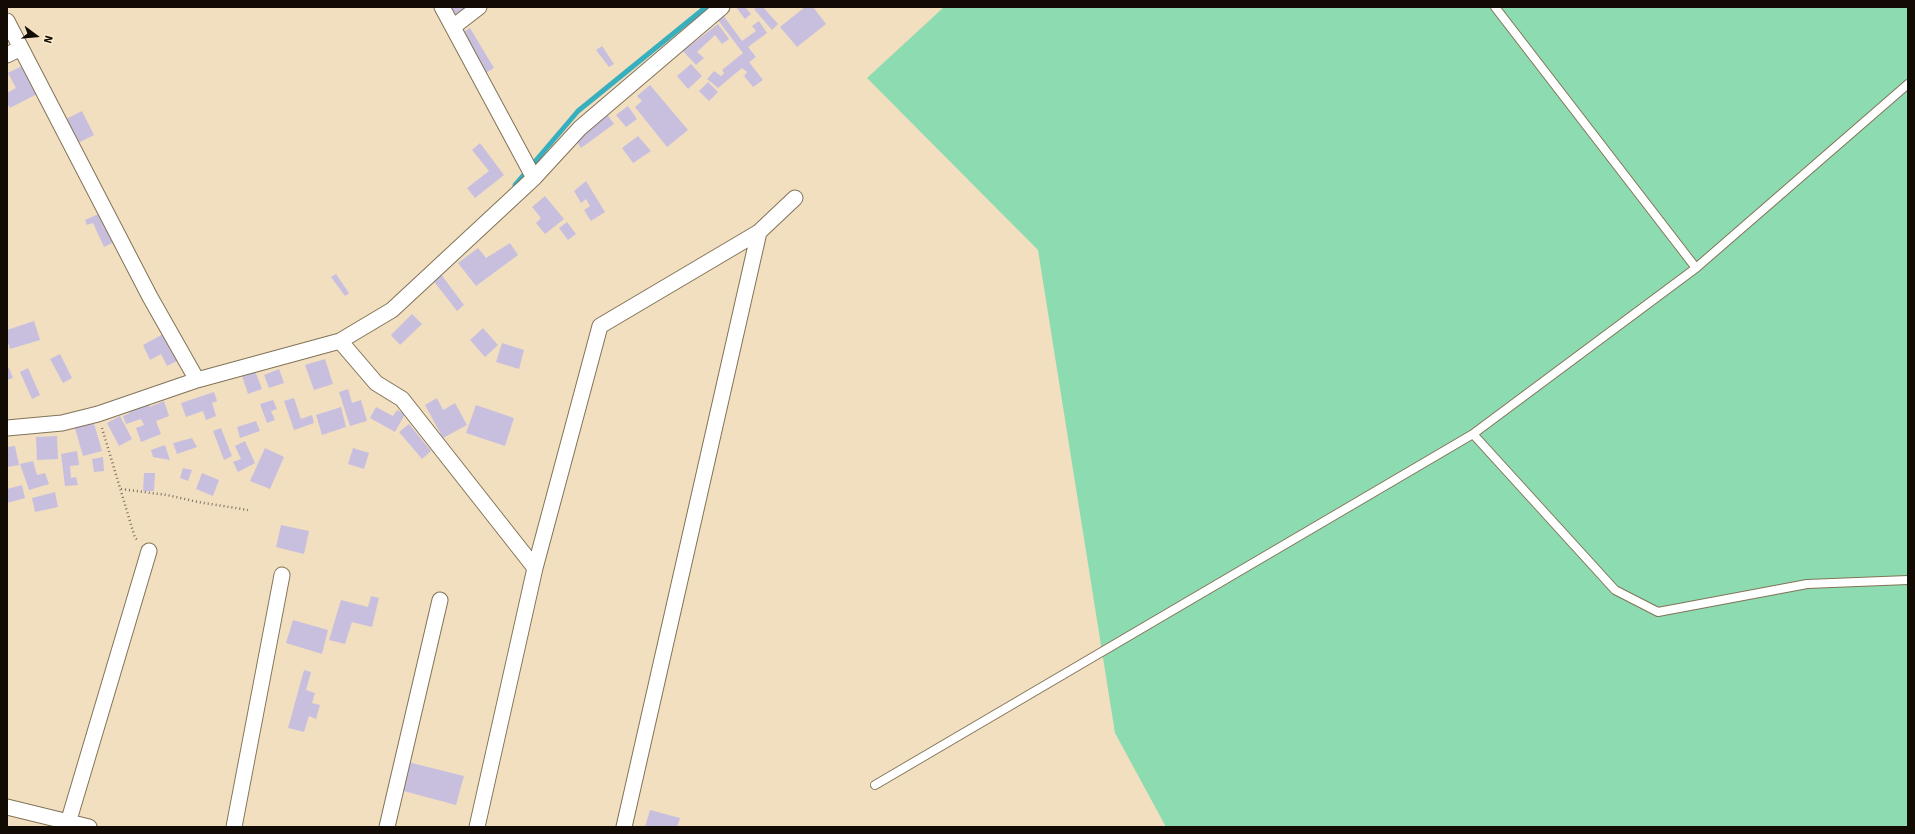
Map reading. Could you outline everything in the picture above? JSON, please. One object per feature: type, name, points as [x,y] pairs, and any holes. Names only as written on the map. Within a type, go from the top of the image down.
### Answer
[{"type":"street","points":[[442,7],[534,178]]},
{"type":"street","points":[[453,27],[479,7]]},
{"type":"street","points":[[7,428],[62,423],[98,414],[197,380],[340,341],[392,310],[534,178],[580,128],[722,7]]},
{"type":"street","points":[[7,21],[150,297],[197,380]]},
{"type":"street","points":[[7,55],[21,48]]},
{"type":"street","points":[[477,827],[535,568],[600,326],[759,232],[795,198]]},
{"type":"street","points":[[624,827],[759,232]]},
{"type":"street","points":[[340,341],[376,383],[402,399],[535,568]]},
{"type":"street","points":[[68,823],[149,551]]},
{"type":"street","points":[[234,827],[282,575]]},
{"type":"street","points":[[387,827],[440,600]]},
{"type":"street","points":[[7,807],[89,827]]},
{"type":"lane","points":[[1495,7],[1696,268]]},
{"type":"lane","points":[[875,785],[1473,434],[1696,268],[1908,84]]},
{"type":"lane","points":[[1473,434],[1615,590],[1658,612],[1807,584],[1908,580]]},
{"type":"path","points":[[98,414],[122,489],[135,538],[149,551]]},
{"type":"path","points":[[122,489],[168,495],[198,502],[248,510]]},
{"type":"green space","points":[[944,7],[1908,7],[1908,827],[1166,827],[1115,733],[1038,250],[867,78]]},
{"type":"building","points":[[447,7],[472,7],[454,18]]},
{"type":"building","points":[[736,7],[745,7],[751,14],[745,19]]},
{"type":"building","points":[[757,7],[763,7],[778,24],[772,30],[754,9]]},
{"type":"building","points":[[805,7],[813,7],[826,24],[797,47],[780,27]]},
{"type":"building","points":[[723,15],[742,41],[756,31],[752,26],[759,21],[767,33],[748,47],[756,57],[749,62],[763,80],[753,87],[744,76],[747,72],[742,68],[718,88],[707,79],[714,71],[721,76],[724,73],[722,70],[743,53],[717,19]]},
{"type":"building","points":[[718,24],[729,39],[722,44],[715,35],[697,52],[704,58],[696,65],[683,51]]},
{"type":"building","points":[[470,28],[494,68],[484,74],[460,34]]},
{"type":"building","points":[[602,46],[614,64],[609,67],[596,50]]},
{"type":"building","points":[[691,64],[702,76],[688,89],[677,76]]},
{"type":"building","points":[[22,66],[37,94],[10,108],[7,103],[7,93],[16,88],[8,73]]},
{"type":"building","points":[[708,82],[718,92],[709,101],[699,91]]},
{"type":"building","points":[[650,85],[688,130],[667,147],[635,107],[642,101],[637,96]]},
{"type":"building","points":[[628,106],[637,119],[626,127],[616,115]]},
{"type":"building","points":[[82,111],[94,135],[78,143],[66,119]]},
{"type":"building","points":[[607,114],[614,124],[581,148],[574,138]]},
{"type":"building","points":[[638,136],[651,151],[633,163],[622,148]]},
{"type":"building","points":[[480,143],[504,175],[475,198],[467,188],[489,171],[472,150]]},
{"type":"building","points":[[586,181],[605,212],[591,221],[584,210],[590,206],[586,199],[581,203],[574,191]]},
{"type":"building","points":[[545,196],[564,219],[545,234],[536,223],[541,218],[532,207]]},
{"type":"building","points":[[101,213],[114,242],[104,247],[93,223],[87,225],[85,220]]},
{"type":"building","points":[[567,222],[576,234],[568,240],[559,228]]},
{"type":"building","points":[[510,243],[518,255],[476,286],[458,263],[478,248],[486,258]]},
{"type":"building","points":[[440,273],[464,305],[457,311],[432,279]]},
{"type":"building","points":[[336,274],[349,293],[345,296],[331,277]]},
{"type":"building","points":[[412,314],[422,324],[400,345],[391,335]]},
{"type":"building","points":[[34,321],[40,340],[10,349],[7,339],[7,330]]},
{"type":"building","points":[[483,328],[498,345],[485,357],[470,340]]},
{"type":"building","points":[[165,333],[179,360],[167,366],[161,354],[150,360],[143,345]]},
{"type":"building","points":[[502,343],[524,350],[519,369],[496,362]]},
{"type":"building","points":[[60,354],[72,378],[63,383],[50,359]]},
{"type":"building","points":[[325,359],[333,384],[314,390],[305,365]]},
{"type":"building","points":[[9,368],[13,378],[7,380],[7,369]]},
{"type":"building","points":[[28,368],[40,395],[32,399],[20,372]]},
{"type":"building","points":[[254,368],[262,389],[248,394],[241,373]]},
{"type":"building","points":[[279,369],[284,383],[269,388],[264,375]]},
{"type":"building","points":[[348,389],[352,403],[361,400],[367,421],[350,426],[339,392]]},
{"type":"building","points":[[214,392],[217,401],[212,403],[216,416],[206,420],[203,411],[186,417],[181,403]]},
{"type":"building","points":[[294,398],[301,419],[312,415],[314,423],[294,430],[284,401]]},
{"type":"building","points":[[437,398],[443,410],[455,403],[467,425],[443,438],[425,405]]},
{"type":"building","points":[[273,400],[277,409],[271,411],[275,420],[267,423],[260,404]]},
{"type":"building","points":[[164,401],[169,416],[156,421],[161,434],[141,442],[136,428],[144,425],[141,419],[126,424],[123,416],[130,413],[128,410],[149,403],[150,407]]},
{"type":"building","points":[[476,405],[514,418],[505,446],[466,433]]},
{"type":"building","points":[[341,407],[346,427],[322,435],[316,415]]},
{"type":"building","points":[[376,407],[393,416],[397,410],[405,414],[395,432],[370,418]]},
{"type":"building","points":[[120,416],[132,439],[119,446],[107,423]]},
{"type":"building","points":[[93,420],[102,451],[83,456],[74,425]]},
{"type":"building","points":[[256,421],[260,431],[240,438],[237,427]]},
{"type":"building","points":[[409,424],[431,451],[422,459],[399,432]]},
{"type":"building","points":[[221,428],[232,456],[224,460],[213,431]]},
{"type":"building","points":[[57,436],[58,459],[37,460],[36,437]]},
{"type":"building","points":[[192,438],[197,447],[177,454],[173,443]]},
{"type":"building","points":[[245,441],[255,463],[238,472],[233,462],[241,459],[235,446]]},
{"type":"building","points":[[165,445],[170,460],[153,457],[151,450]]},
{"type":"building","points":[[15,446],[19,465],[7,467],[7,447]]},
{"type":"building","points":[[265,448],[284,457],[270,489],[250,481]]},
{"type":"building","points":[[353,448],[369,453],[364,469],[348,464]]},
{"type":"building","points":[[77,451],[79,465],[70,466],[71,478],[76,477],[78,485],[65,486],[61,454]]},
{"type":"building","points":[[103,457],[104,471],[94,472],[92,459]]},
{"type":"building","points":[[33,461],[37,475],[45,473],[49,484],[29,490],[20,464]]},
{"type":"building","points":[[183,468],[192,470],[188,481],[180,478]]},
{"type":"building","points":[[144,473],[155,473],[154,491],[143,491]]},
{"type":"building","points":[[202,473],[219,480],[213,496],[196,489]]},
{"type":"building","points":[[22,485],[25,498],[7,503],[7,489]]},
{"type":"building","points":[[55,492],[58,507],[35,512],[32,498]]},
{"type":"building","points":[[281,525],[309,531],[304,554],[276,547]]},
{"type":"building","points":[[371,596],[379,598],[372,627],[352,622],[345,644],[329,640],[341,600],[368,607]]},
{"type":"building","points":[[293,620],[328,630],[322,654],[286,643]]},
{"type":"building","points":[[304,670],[311,672],[306,690],[315,693],[312,703],[320,705],[316,719],[309,716],[304,732],[288,728]]},
{"type":"building","points":[[408,762],[464,776],[456,805],[400,790]]},
{"type":"building","points":[[650,810],[680,818],[677,827],[645,827]]},
{"type":"waterway","points":[[515,185],[578,111],[706,7]]}]
